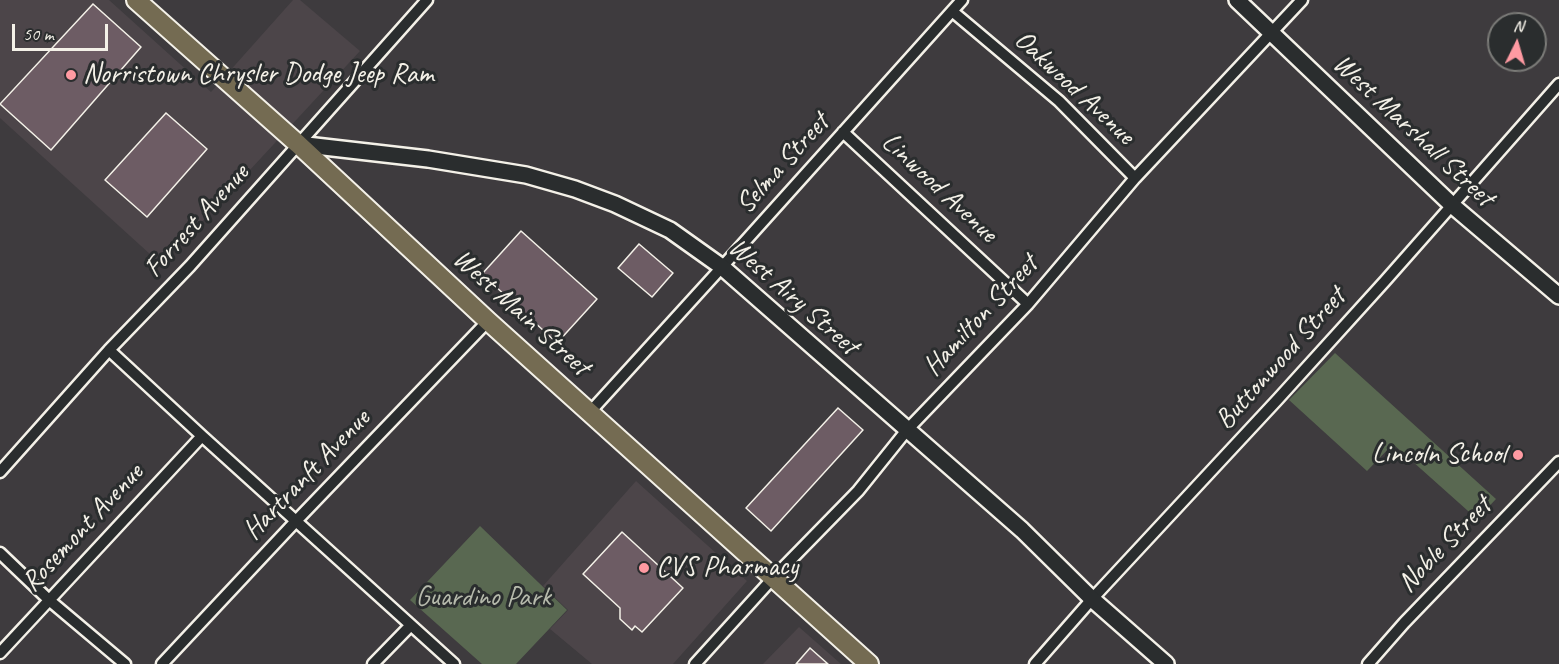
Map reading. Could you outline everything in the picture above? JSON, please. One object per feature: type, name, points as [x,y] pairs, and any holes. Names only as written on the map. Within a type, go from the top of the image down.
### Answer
[{"type":"main road","name":"West Marshall Street","points":[[1236,0],[1453,206],[1559,296]]},
{"type":"main road","name":"West Main Street","points":[[139,1],[488,321],[869,664]]},
{"type":"main road","name":"West Airy Street","points":[[297,144],[479,166],[526,175],[566,186],[615,204],[670,230],[722,267],[1022,531],[1092,599],[1166,664]]},
{"type":"street","name":"Forrest Avenue","points":[[0,472],[109,350],[190,266],[427,0]]},
{"type":"street","name":"Selma Street","points":[[590,412],[962,0]]},
{"type":"street","name":"Hamilton Street","points":[[695,664],[773,578],[858,491],[907,430],[1028,304],[1135,178],[1302,0]]},
{"type":"street","name":"Oakwood Avenue","points":[[952,10],[1059,101],[1135,178]]},
{"type":"street","name":"Buttonwood Street","points":[[1035,664],[1453,206],[1559,84]]},
{"type":"street","name":"Linwood Avenue","points":[[843,132],[1028,304]]},
{"type":"street","name":"Hartranft Avenue","points":[[162,664],[488,321]]},
{"type":"street","points":[[109,350],[454,664]]},
{"type":"street","name":"Rosemont Avenue","points":[[0,653],[202,436]]},
{"type":"street","name":"Noble Street","points":[[1368,664],[1404,623],[1559,462]]},
{"type":"street","points":[[0,553],[49,600],[125,664]]},
{"type":"street","points":[[373,664],[410,626]]},
{"type":"shaded area","points":[[0,0],[109,0],[211,92],[293,0],[300,0],[360,51],[162,265],[0,118]]},
{"type":"shaded area","points":[[636,481],[747,581],[673,664],[592,664],[550,629],[568,610],[543,586]]},
{"type":"shaded area","points":[[799,627],[841,664],[763,664]]},
{"type":"green space","points":[[1335,353],[1496,499],[1477,519],[1393,444],[1367,471],[1289,400]]},
{"type":"green space","name":"Guardino Park","points":[[480,526],[567,610],[516,664],[482,664],[410,600]]},
{"type":"building","name":"Norristown Chrysler Dodge Jeep Ram","points":[[93,4],[141,47],[51,150],[0,104]]},
{"type":"building","points":[[166,113],[207,149],[147,217],[105,180]]},
{"type":"building","points":[[521,231],[597,299],[557,343],[482,274]]},
{"type":"building","points":[[639,244],[673,273],[652,297],[618,268]]},
{"type":"building","points":[[838,408],[863,430],[771,531],[746,508]]},
{"type":"building","points":[[622,532],[683,588],[642,632],[635,626],[632,630],[620,619],[620,608],[583,574]]},
{"type":"building","points":[[810,648],[828,664],[796,664]]},
{"type":"place","name":"Norristown Chrysler Dodge Jeep Ram","points":[[71,75]]},
{"type":"place","name":"Lincoln School","points":[[1518,455]]},
{"type":"place","name":"CVS Pharmacy","points":[[644,568]]}]
